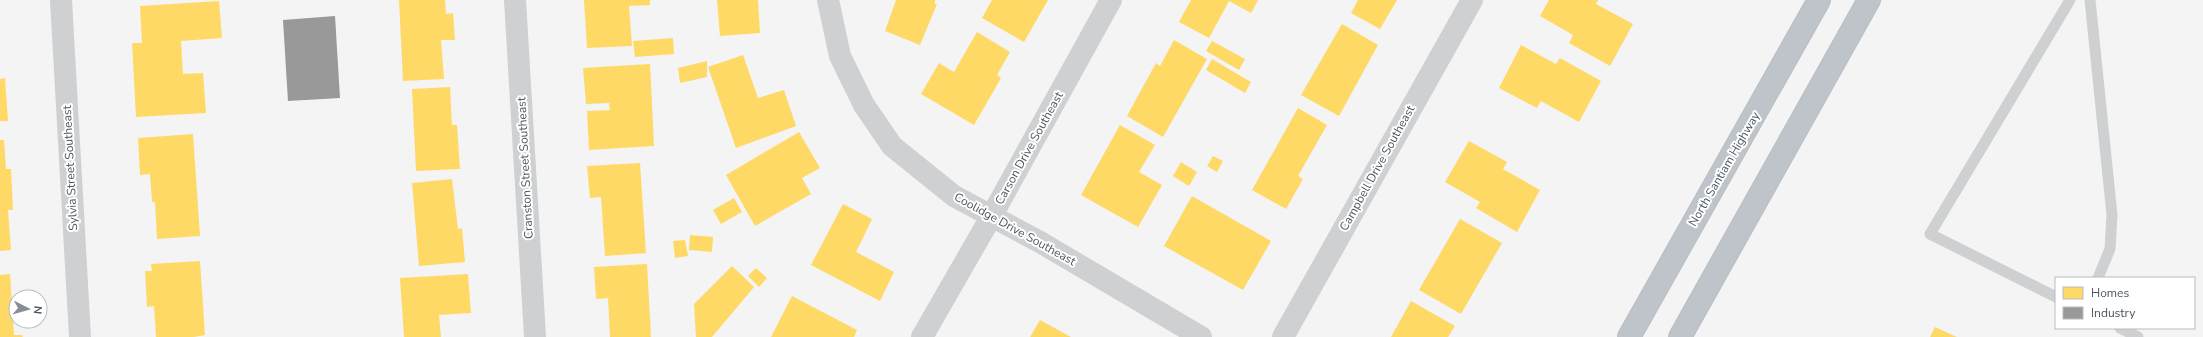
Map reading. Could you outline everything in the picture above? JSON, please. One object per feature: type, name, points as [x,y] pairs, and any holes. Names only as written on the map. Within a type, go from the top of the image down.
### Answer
[{"type":"highway","points":[[1781,68],[1811,0]]},
{"type":"highway","name":"North Santiam Highway","points":[[1629,337],[1819,0]]},
{"type":"highway","points":[[1680,337],[1869,0]]},
{"type":"street","name":"Sylvia Street Southeast","points":[[61,0],[80,337]]},
{"type":"street","name":"Cranston Street Southeast","points":[[515,0],[535,337]]},
{"type":"street","name":"Coolidge Drive Southeast","points":[[828,0],[840,56],[864,105],[892,146],[954,196],[1040,242],[1201,337]]},
{"type":"street","name":"Carson Drive Southeast","points":[[922,337],[991,217],[1111,0]]},
{"type":"street","name":"Campbell Drive Southeast","points":[[1282,337],[1472,0]]},
{"type":"lane","points":[[2055,296],[1930,234],[2070,0]]},
{"type":"lane","points":[[2090,0],[2112,215],[2110,249],[2098,277]]},
{"type":"lane","points":[[2122,329],[2138,337]]},
{"type":"building: Homes","points":[[399,0],[445,0],[446,14],[453,13],[455,40],[441,40],[444,79],[403,81]]},
{"type":"building: Homes","points":[[584,0],[650,0],[650,5],[629,6],[632,46],[587,48]]},
{"type":"building: Homes","points":[[717,0],[758,0],[760,33],[720,36]]},
{"type":"building: Homes","points":[[896,0],[935,0],[935,4],[937,4],[920,45],[885,31]]},
{"type":"building: Homes","points":[[992,0],[1048,0],[1024,42],[982,18]]},
{"type":"building: Homes","points":[[1191,0],[1258,0],[1251,13],[1229,1],[1209,38],[1179,22]]},
{"type":"building: Homes","points":[[1358,0],[1397,0],[1380,29],[1351,13]]},
{"type":"building: Homes","points":[[1549,0],[1598,0],[1596,4],[1633,24],[1610,66],[1569,43],[1573,35],[1540,16]]},
{"type":"building: Homes","points":[[219,1],[222,38],[181,41],[183,74],[203,73],[206,113],[136,117],[132,43],[142,43],[140,6]]},
{"type":"building: Homes","points":[[1342,24],[1378,45],[1339,116],[1301,95]]},
{"type":"building: Homes","points":[[977,32],[1010,52],[997,75],[1001,78],[974,125],[921,94],[939,63],[954,72]]},
{"type":"building: Homes","points":[[673,38],[674,54],[635,57],[633,41]]},
{"type":"building: Homes","points":[[1174,40],[1207,59],[1163,137],[1127,116],[1156,63],[1160,66]]},
{"type":"building: Homes","points":[[1212,41],[1245,59],[1239,70],[1206,51]]},
{"type":"building: Homes","points":[[1521,45],[1556,64],[1560,58],[1601,81],[1579,122],[1541,101],[1537,108],[1499,88]]},
{"type":"building: Homes","points":[[743,55],[758,98],[784,90],[796,126],[736,148],[708,67]]},
{"type":"building: Homes","points":[[1212,59],[1251,82],[1245,93],[1206,70]]},
{"type":"building: Homes","points":[[707,61],[707,77],[680,83],[678,68]]},
{"type":"building: Homes","points":[[650,64],[654,146],[589,150],[587,111],[610,110],[609,103],[586,104],[583,68]]},
{"type":"building: Homes","points":[[5,78],[8,121],[0,121],[0,79]]},
{"type":"building: Homes","points":[[450,87],[452,125],[457,125],[460,169],[416,171],[412,89]]},
{"type":"building: Homes","points":[[1298,108],[1327,125],[1298,176],[1303,179],[1286,209],[1252,190]]},
{"type":"building: Homes","points":[[1120,125],[1155,145],[1139,172],[1162,185],[1138,227],[1081,195]]},
{"type":"building: Homes","points":[[799,132],[820,168],[802,178],[811,194],[755,226],[726,175]]},
{"type":"building: Homes","points":[[193,134],[200,236],[157,239],[155,202],[152,202],[150,174],[140,175],[138,138]]},
{"type":"building: Homes","points":[[0,140],[4,140],[6,169],[11,169],[13,210],[8,210],[11,250],[0,251]]},
{"type":"building: Homes","points":[[1469,141],[1507,162],[1503,169],[1540,190],[1517,232],[1476,208],[1480,202],[1445,182]]},
{"type":"building: Homes","points":[[1213,156],[1223,161],[1217,172],[1207,166]]},
{"type":"building: Homes","points":[[1181,162],[1197,172],[1189,186],[1173,176]]},
{"type":"building: Homes","points":[[640,163],[646,253],[605,256],[601,197],[590,198],[587,166]]},
{"type":"building: Homes","points":[[452,179],[458,229],[462,228],[465,262],[419,266],[412,183]]},
{"type":"building: Homes","points":[[1192,196],[1271,241],[1243,290],[1164,246]]},
{"type":"building: Homes","points":[[734,198],[742,212],[721,224],[713,210]]},
{"type":"building: Homes","points":[[843,204],[872,219],[856,252],[894,272],[880,301],[811,265]]},
{"type":"building: Homes","points":[[1460,219],[1502,243],[1461,314],[1419,290]]},
{"type":"building: Homes","points":[[690,235],[713,237],[712,252],[689,250]]},
{"type":"building: Homes","points":[[685,240],[688,256],[675,258],[673,241]]},
{"type":"building: Homes","points":[[200,261],[205,335],[194,337],[156,337],[154,306],[147,307],[145,271],[152,271],[151,264]]},
{"type":"building: Homes","points":[[647,264],[651,337],[610,337],[608,298],[596,299],[594,267]]},
{"type":"building: Homes","points":[[732,266],[754,287],[712,337],[696,337],[694,304]]},
{"type":"building: Homes","points":[[756,268],[767,278],[759,287],[748,276]]},
{"type":"building: Homes","points":[[10,274],[11,289],[8,289],[8,329],[14,329],[14,335],[22,335],[23,337],[0,337],[0,275]]},
{"type":"building: Homes","points":[[468,274],[471,313],[439,315],[441,337],[404,337],[400,278]]},
{"type":"building: Homes","points":[[792,296],[857,330],[854,337],[771,337]]},
{"type":"building: Homes","points":[[1411,301],[1455,326],[1448,337],[1391,337]]},
{"type":"building: Homes","points":[[1040,320],[1071,337],[1030,337]]},
{"type":"building: Homes","points":[[1935,327],[1957,337],[1930,337]]},
{"type":"building: Industry","points":[[335,16],[340,98],[288,101],[283,20]]}]
